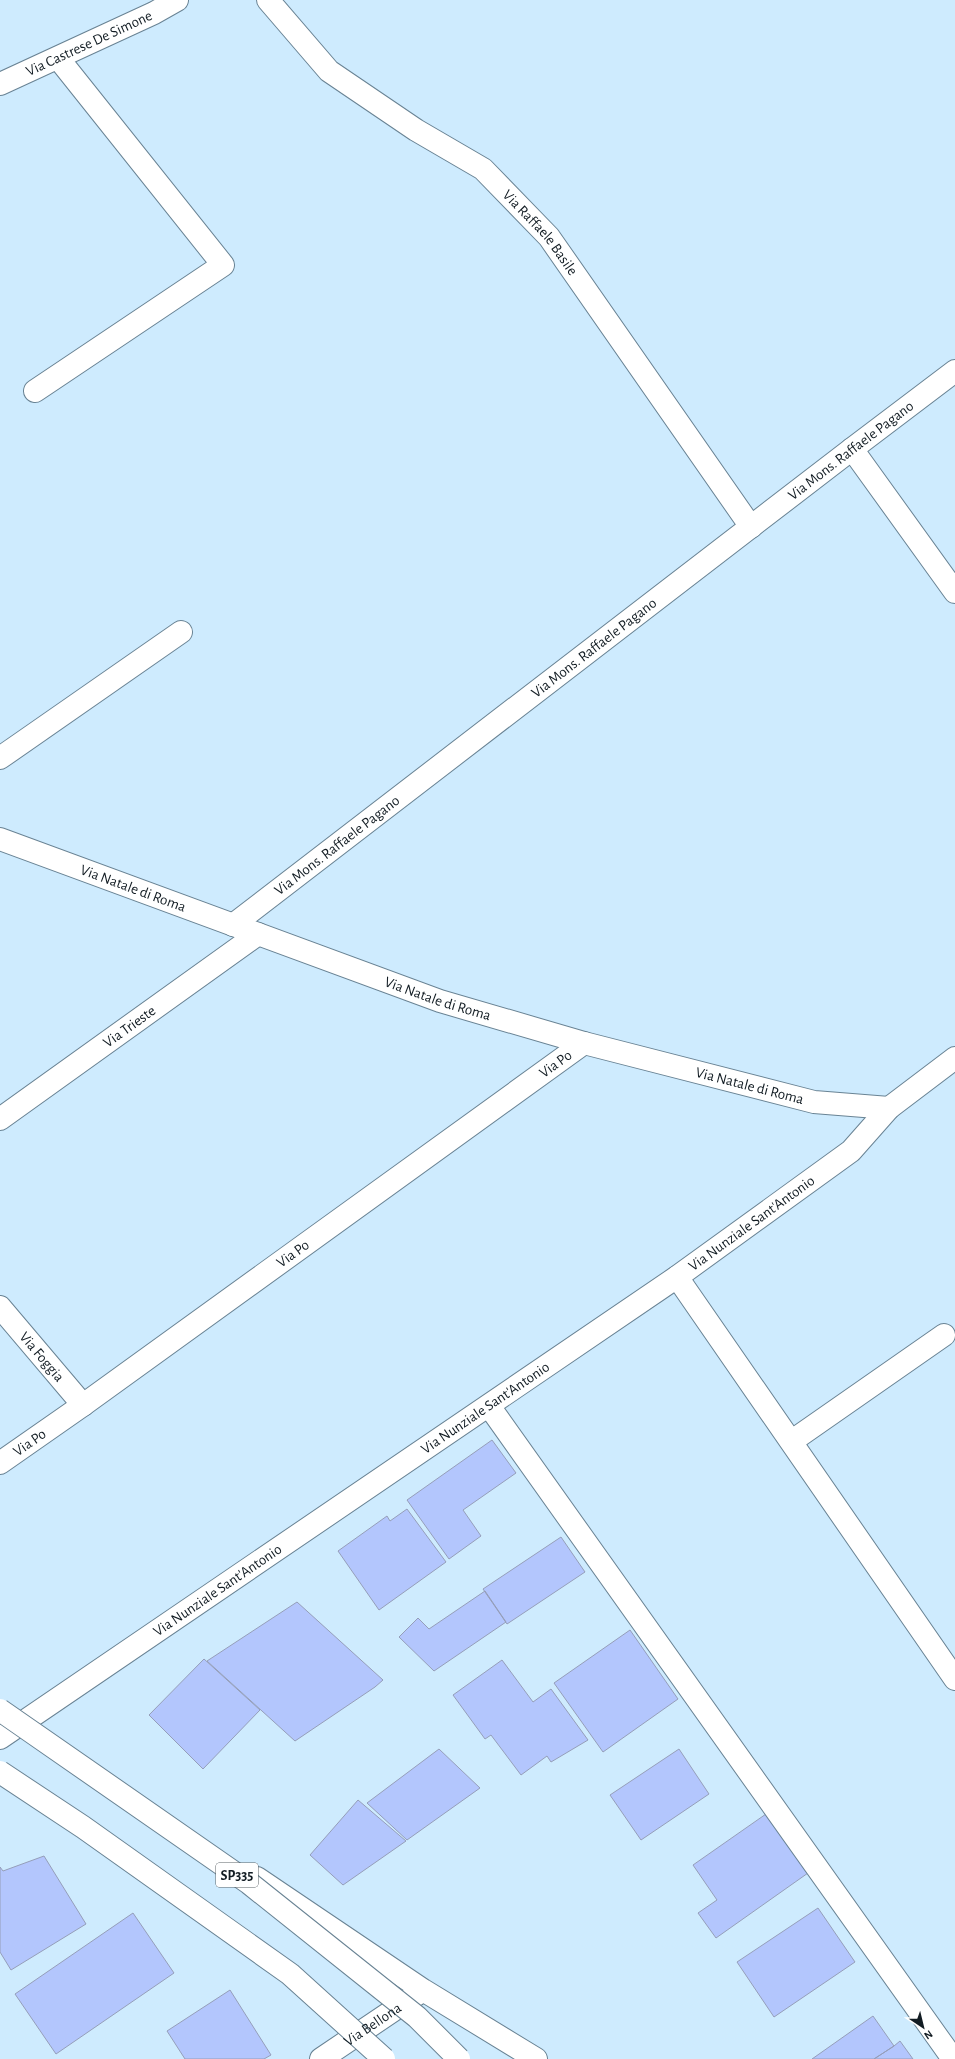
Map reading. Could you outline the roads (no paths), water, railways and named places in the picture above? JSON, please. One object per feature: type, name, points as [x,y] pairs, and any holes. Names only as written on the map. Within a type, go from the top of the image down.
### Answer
[{"type":"main road","name":"Via Castrese De Simone","points":[[0,84],[154,13],[177,0]]},
{"type":"main road","name":"Via Raffaele Basile","points":[[268,0],[329,71],[416,130],[483,169],[549,238],[751,526]]},
{"type":"main road","points":[[35,391],[223,265],[58,58]]},
{"type":"main road","name":"Via Mons. Raffaele Pagano","points":[[233,925],[852,448],[955,371]]},
{"type":"main road","points":[[852,448],[955,592]]},
{"type":"main road","points":[[0,758],[182,632]]},
{"type":"main road","name":"Via Natale di Roma","points":[[0,839],[440,1001],[584,1043],[814,1102],[889,1108]]},
{"type":"main road","name":"Via Trieste","points":[[0,1119],[258,934]]},
{"type":"main road","name":"Via Po","points":[[0,1462],[83,1405],[584,1043]]},
{"type":"main road","name":"Via Nunziale Sant'Antonio","points":[[0,1738],[677,1277],[851,1151],[889,1108],[955,1058]]},
{"type":"main road","points":[[677,1277],[955,1679]]},
{"type":"main road","name":"Via Foggia","points":[[0,1307],[83,1405]]},
{"type":"main road","points":[[792,1442],[944,1335]]},
{"type":"main road","points":[[489,1406],[952,2059]]},
{"type":"main road","points":[[0,1709],[25,1722],[423,1990],[536,2059]]},
{"type":"main road","name":"SP335","points":[[0,1709],[249,1883],[417,2017],[459,2059]]},
{"type":"main road","points":[[0,1772],[83,1827],[290,1974],[384,2059]]},
{"type":"main road","name":"Via Bellona","points":[[321,2059],[423,1990]]}]
